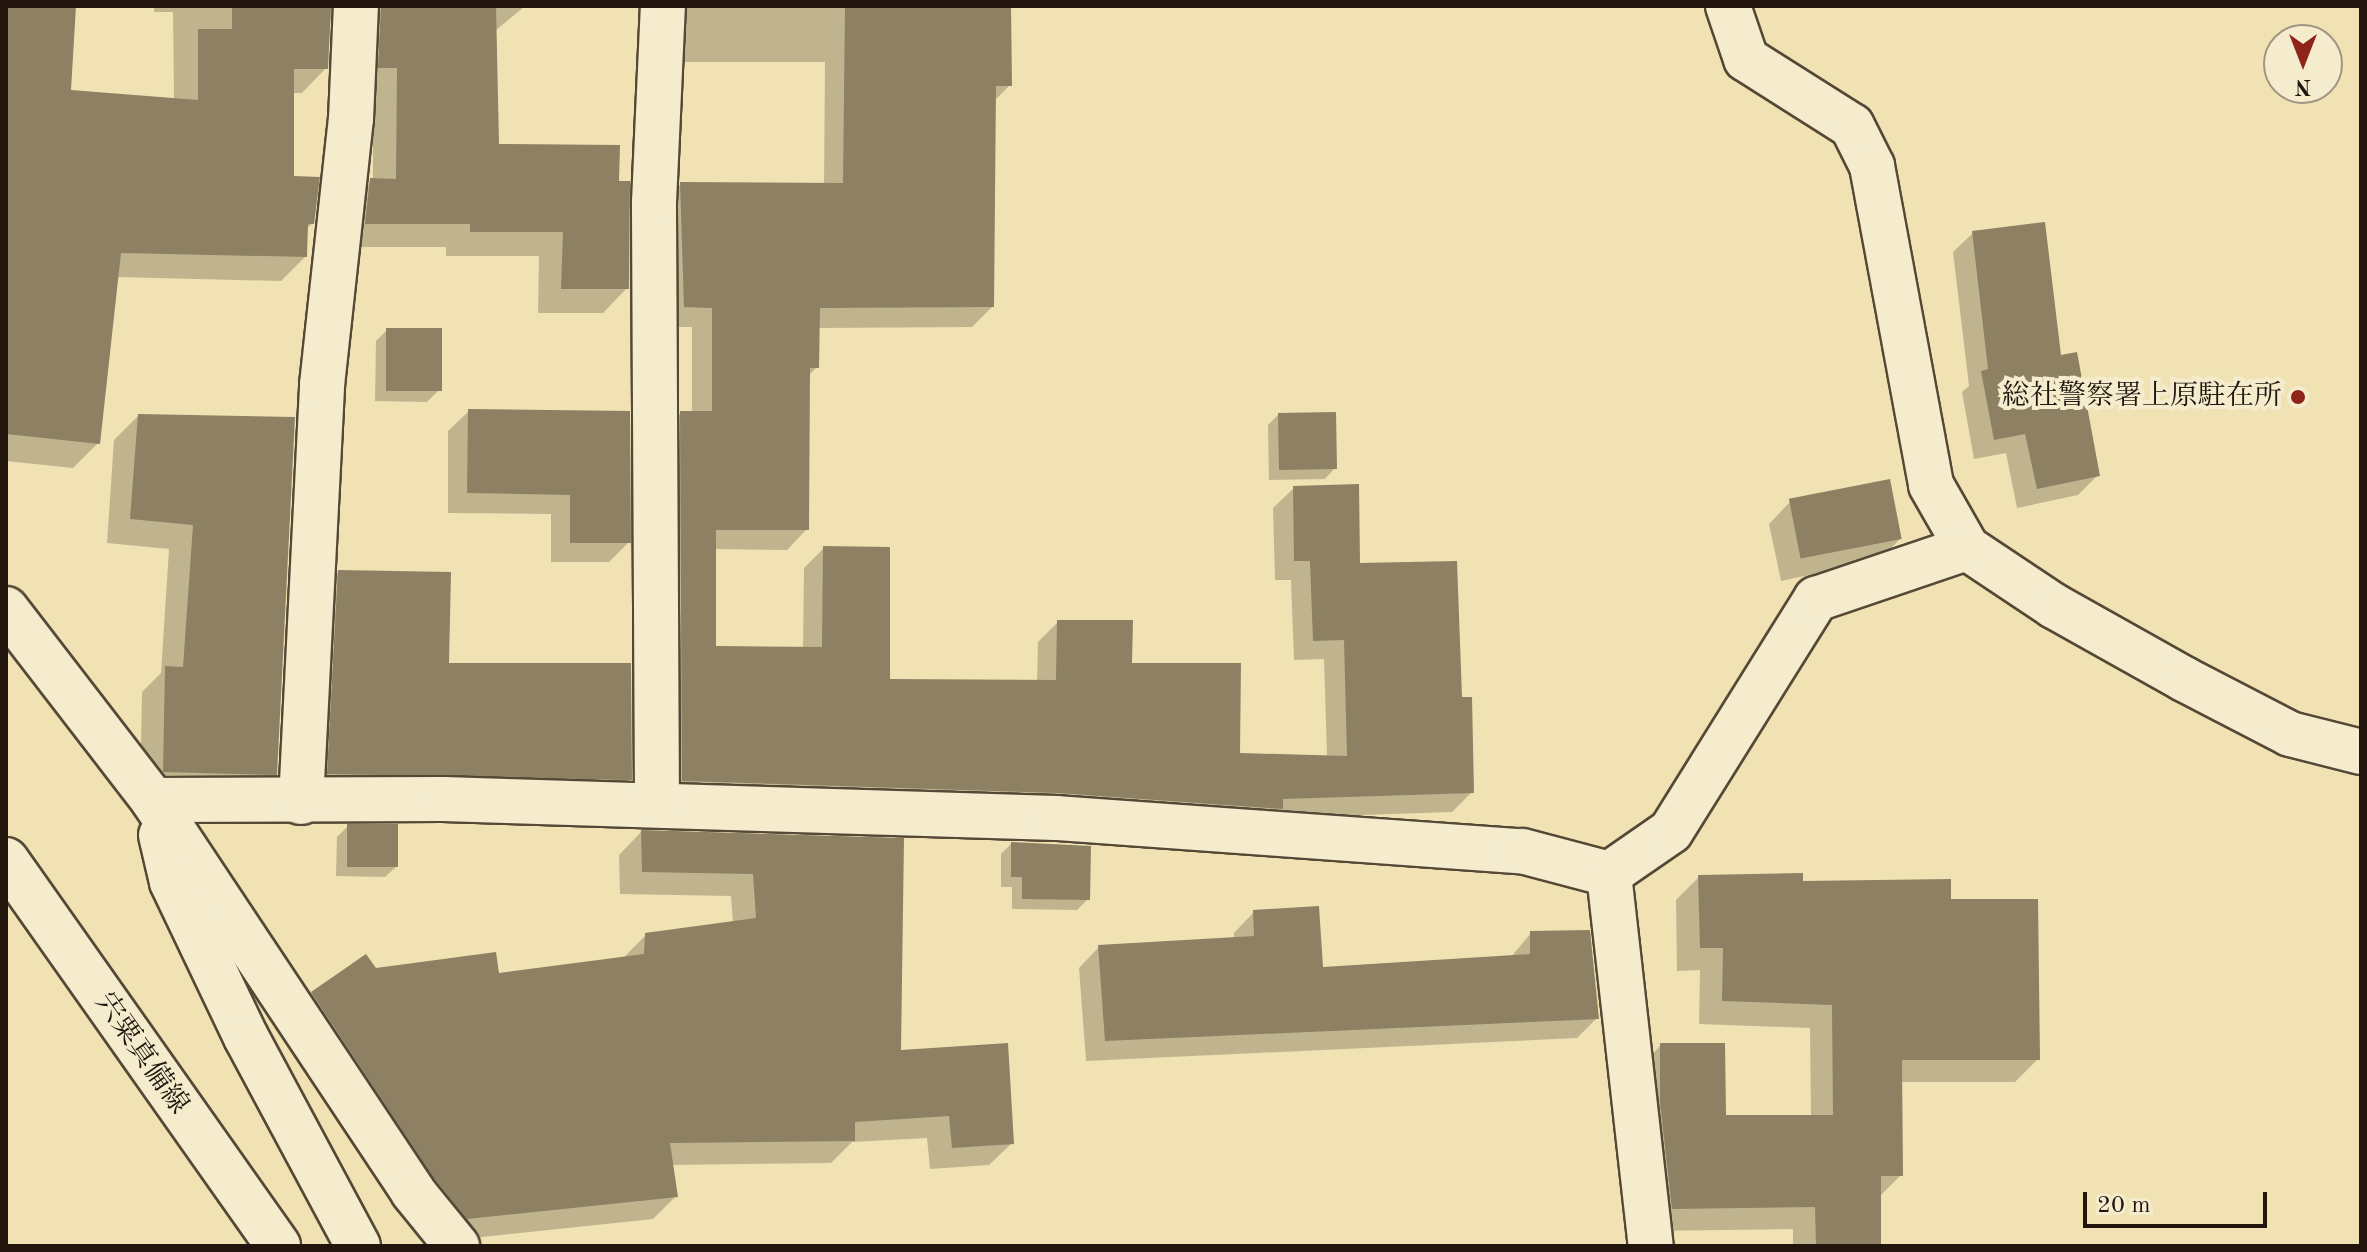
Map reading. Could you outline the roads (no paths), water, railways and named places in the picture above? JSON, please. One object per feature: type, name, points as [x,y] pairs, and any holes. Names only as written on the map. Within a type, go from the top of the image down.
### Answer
[{"type":"street","points":[[301,802],[322,385],[351,119],[356,6]]},
{"type":"street","points":[[657,804],[654,202],[663,6]]},
{"type":"street","points":[[1728,6],[1746,59],[1852,126],[1872,166],[1931,485],[1967,548],[2054,606],[2290,734],[2361,752]]},
{"type":"street","points":[[153,800],[301,802],[443,799],[1056,818],[1522,851],[1609,874],[1671,831],[1816,599],[1967,548]]},
{"type":"street","points":[[6,609],[153,800],[413,1192],[457,1246]]},
{"type":"street","points":[[153,800],[172,882],[246,1037],[358,1246]]},
{"type":"street","name":"宍粟真備線","points":[[6,860],[278,1246]]},
{"type":"street","points":[[1609,874],[1651,1246]]},
{"type":"place","name":"総社警察署上原駐在所","points":[[2298,397]]}]
